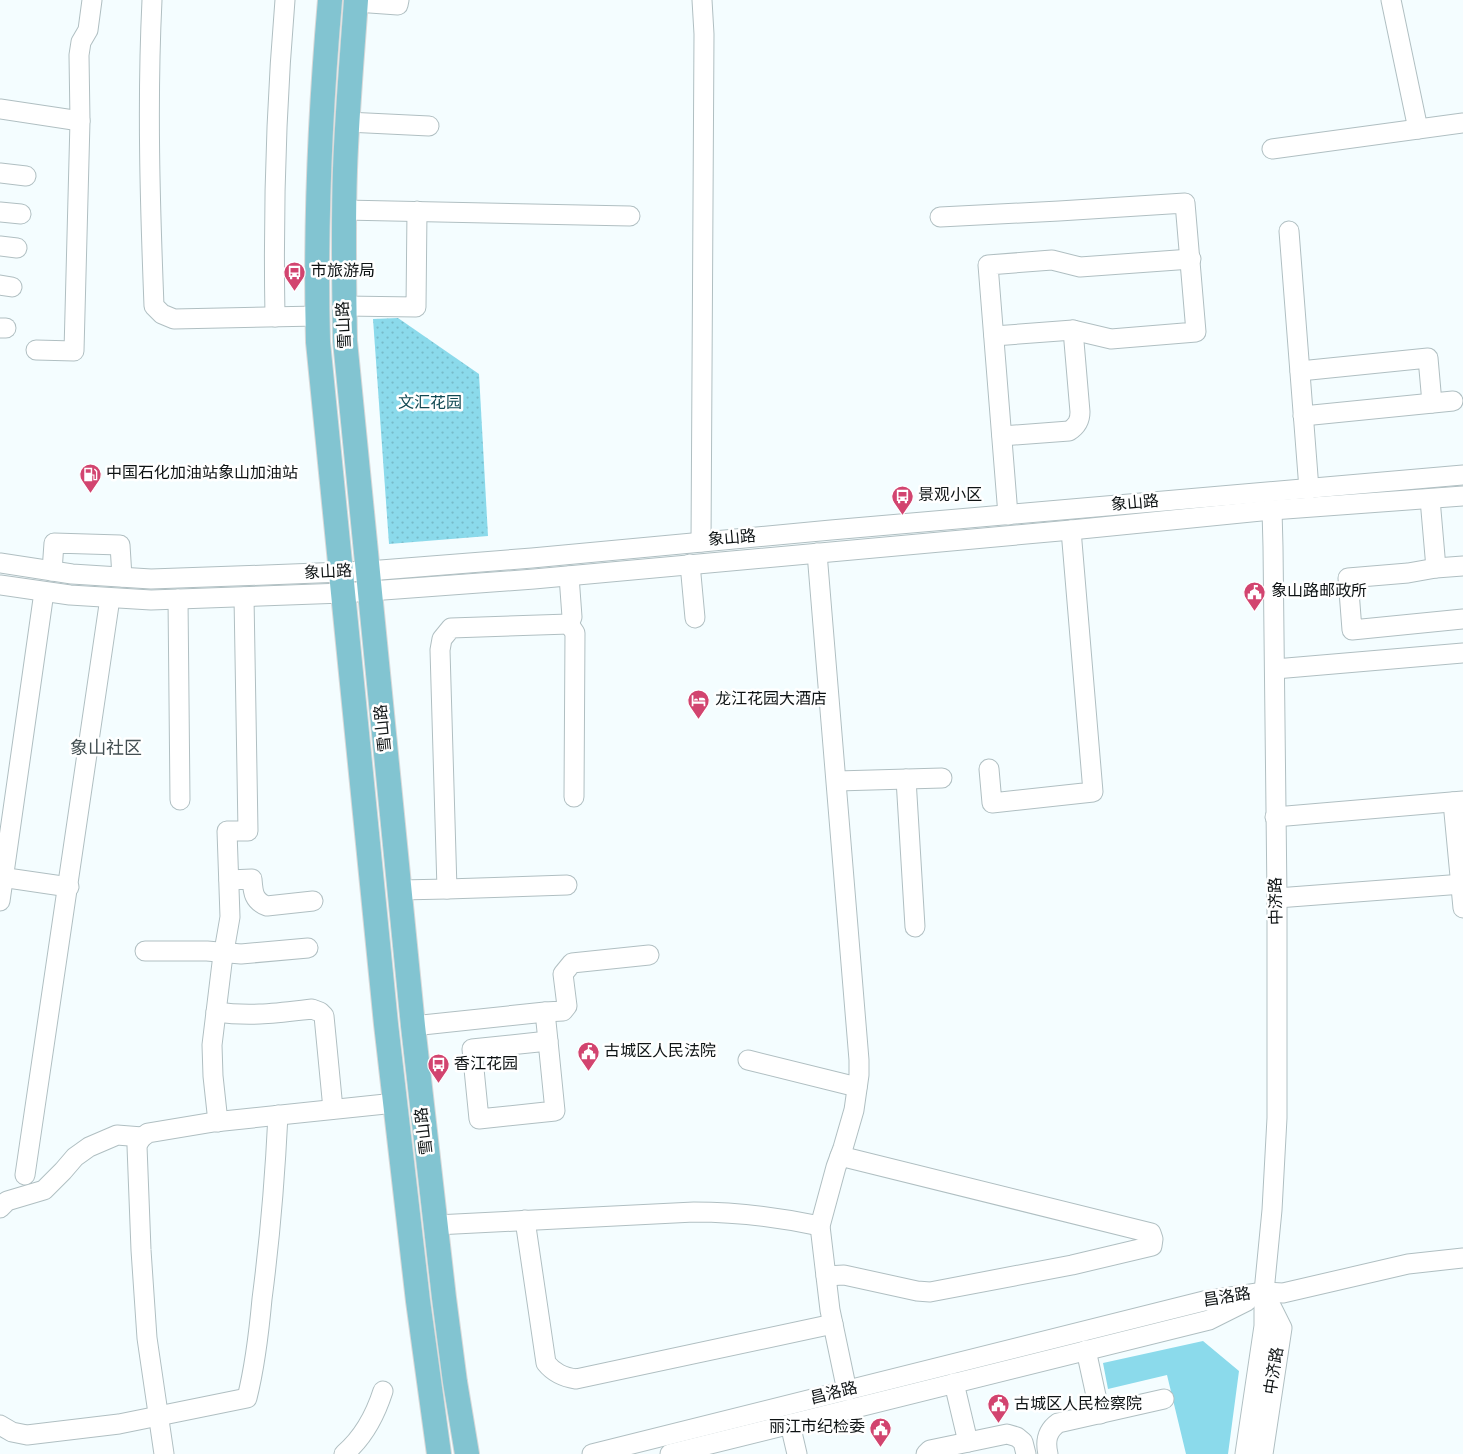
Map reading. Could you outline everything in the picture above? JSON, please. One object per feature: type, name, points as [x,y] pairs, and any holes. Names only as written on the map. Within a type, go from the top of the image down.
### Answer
[{"type":"main road","name":"雪山路","points":[[330,0],[318,168],[318,342],[395,1102],[419,1311],[439,1454]]},
{"type":"main road","name":"雪山路","points":[[356,1],[347,122],[344,210],[345,341],[413,1026],[455,1382],[467,1454]]},
{"type":"street","points":[[36,350],[74,352],[80,121],[78,56],[81,42],[88,30],[92,0]]},
{"type":"street","points":[[152,0],[149,150],[154,306],[162,314],[174,319],[318,316]]},
{"type":"street","points":[[274,317],[274,175],[285,0]]},
{"type":"street","points":[[356,1],[398,5],[399,0]]},
{"type":"street","points":[[701,542],[704,34],[702,0]]},
{"type":"street","points":[[1391,0],[1418,129]]},
{"type":"street","points":[[0,110],[80,121]]},
{"type":"street","points":[[347,122],[429,126]]},
{"type":"street","points":[[1272,149],[1463,122]]},
{"type":"street","points":[[0,173],[26,176]]},
{"type":"street","points":[[940,217],[1185,203],[1196,332],[1111,339],[1073,330],[994,336]]},
{"type":"street","points":[[344,210],[630,216]]},
{"type":"street","points":[[344,306],[416,307],[417,211]]},
{"type":"street","points":[[0,212],[21,214]]},
{"type":"street","points":[[1289,231],[1309,489]]},
{"type":"street","points":[[1008,515],[988,265],[1052,260],[1080,267],[1191,259]]},
{"type":"street","points":[[1002,436],[1069,431],[1077,425],[1080,412],[1073,330]]},
{"type":"street","points":[[1300,371],[1428,358],[1432,403]]},
{"type":"street","points":[[1304,416],[1453,400]]},
{"type":"street","name":"象山路","points":[[0,563],[52,571],[151,579],[369,581],[532,558],[1463,475]]},
{"type":"street","name":"象山路","points":[[369,581],[439,587],[1272,510],[1463,496]]},
{"type":"street","points":[[1430,499],[1436,568]]},
{"type":"street","name":"中济路","points":[[1245,1454],[1264,1326],[1264,1292],[1272,1210],[1277,1118],[1277,898],[1272,510]]},
{"type":"street","points":[[989,770],[992,803],[1092,792],[1071,530]]},
{"type":"street","points":[[52,571],[54,543],[120,544],[122,577]]},
{"type":"street","points":[[817,553],[859,1060],[858,1087],[849,1129],[820,1226],[833,1324],[846,1390]]},
{"type":"street","points":[[690,564],[694,618]]},
{"type":"street","points":[[1463,566],[1348,578],[1352,630],[1463,618]]},
{"type":"street","points":[[569,576],[572,617],[570,624],[575,634],[574,797]]},
{"type":"street","name":"象山路","points":[[0,585],[44,592],[151,600],[244,597],[342,582]]},
{"type":"street","points":[[0,901],[44,592]]},
{"type":"street","points":[[218,1122],[212,1076],[212,1045],[230,917],[227,831],[248,831],[244,597]]},
{"type":"street","points":[[26,1175],[110,598]]},
{"type":"street","points":[[178,599],[180,800]]},
{"type":"street","points":[[447,889],[440,650],[442,639],[451,628],[570,624]]},
{"type":"street","points":[[1275,669],[1463,653]]},
{"type":"street","points":[[836,781],[942,778]]},
{"type":"street","points":[[906,779],[915,927]]},
{"type":"street","points":[[1276,817],[1458,802],[1463,908]]},
{"type":"street","points":[[2,877],[69,887]]},
{"type":"street","points":[[229,880],[252,879],[254,897],[261,904],[267,906],[313,901]]},
{"type":"street","points":[[1277,898],[1462,884]]},
{"type":"street","points":[[400,890],[567,885]]},
{"type":"street","points":[[145,951],[207,950],[240,954],[308,948]]},
{"type":"street","points":[[413,1026],[562,1011],[567,1006],[563,974],[572,963],[649,955]]},
{"type":"street","points":[[216,1012],[259,1015],[312,1009],[320,1012],[324,1016],[333,1109]]},
{"type":"street","points":[[545,1012],[548,1041],[555,1111],[479,1119],[472,1048],[548,1041]]},
{"type":"street","points":[[748,1060],[858,1087]]},
{"type":"street","points":[[164,1454],[150,1364],[143,1294],[138,1146],[142,1137],[148,1133],[218,1122],[395,1102]]},
{"type":"street","points":[[1,1427],[27,1435],[119,1424],[247,1398],[252,1379],[266,1274],[278,1115]]},
{"type":"street","points":[[0,1208],[6,1201],[44,1190],[64,1172],[75,1157],[89,1147],[117,1135],[142,1137]]},
{"type":"street","points":[[826,1276],[844,1275],[917,1291],[930,1292],[1072,1265],[1152,1246],[1153,1239],[1151,1233],[840,1156]]},
{"type":"street","points":[[436,1225],[726,1212],[781,1218],[820,1226]]},
{"type":"street","points":[[526,1220],[546,1363],[555,1372],[568,1378],[576,1379],[833,1324]]},
{"type":"street","points":[[1264,1292],[1283,1293],[1423,1261],[1463,1258]]},
{"type":"street","name":"中济路","points":[[1263,1454],[1282,1328],[1264,1292]]},
{"type":"street","name":"昌洛路","points":[[670,1454],[1209,1320],[1264,1292]]},
{"type":"street","name":"昌洛路","points":[[592,1454],[1204,1301],[1264,1292]]},
{"type":"street","points":[[1086,1350],[1100,1414]]},
{"type":"street","points":[[954,1383],[968,1442]]},
{"type":"street","points":[[344,1454],[358,1440],[374,1416],[383,1391]]},
{"type":"street","points":[[1048,1454],[1046,1446],[1047,1436],[1058,1423],[1164,1399]]},
{"type":"street","points":[[786,1425],[788,1454]]},
{"type":"street","points":[[786,1425],[797,1454]]},
{"type":"street","points":[[926,1454],[930,1450],[1007,1434],[1017,1437],[1023,1442],[1026,1454]]},
{"type":"green space","name":"文汇花园","points":[[398,318],[479,374],[488,536],[389,544],[373,319]]},
{"type":"green space","points":[[1203,1341],[1239,1371],[1228,1454],[1186,1454],[1167,1375],[1108,1389],[1103,1363]]},
{"type":"place","name":"市旅游局","points":[[295,291]]},
{"type":"place","name":"中国石化加油站象山加油站","points":[[90,493]]},
{"type":"place","name":"景观小区","points":[[902,515]]},
{"type":"place","name":"象山路邮政所","points":[[1255,611]]},
{"type":"place","name":"龙江花园大酒店","points":[[699,719]]},
{"type":"place","name":"古城区人民法院","points":[[588,1071]]},
{"type":"place","name":"香江花园","points":[[438,1084]]},
{"type":"place","name":"古城区人民检察院","points":[[998,1424]]},
{"type":"place","name":"丽江市纪检委","points":[[881,1447]]},
{"type":"district","name":"象山社区","points":[[106,749]]}]
